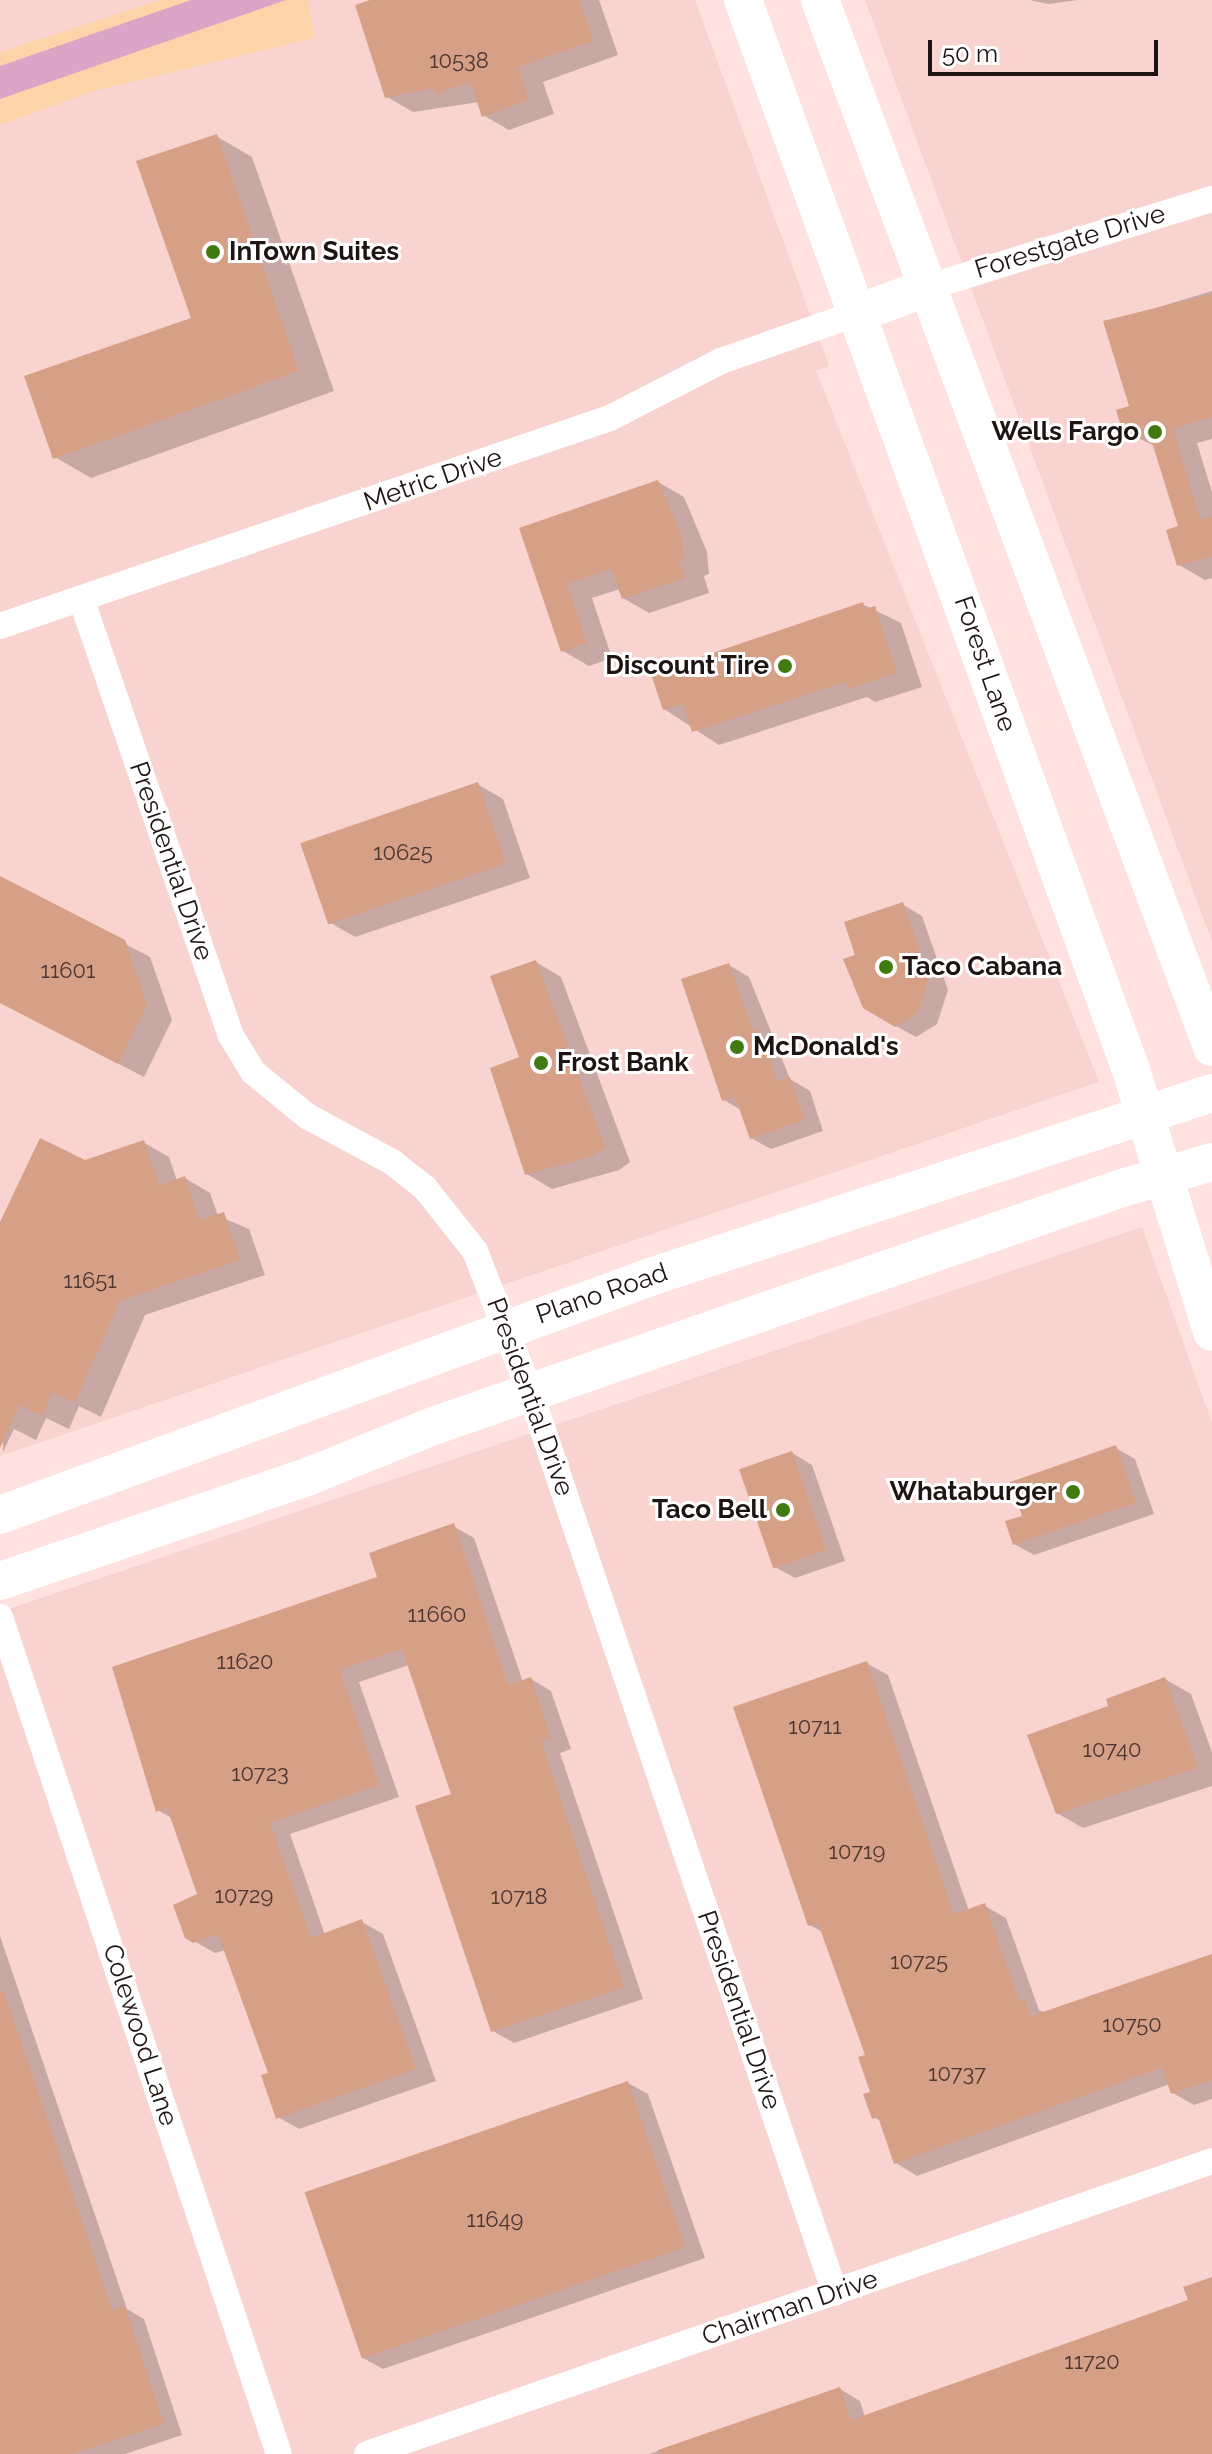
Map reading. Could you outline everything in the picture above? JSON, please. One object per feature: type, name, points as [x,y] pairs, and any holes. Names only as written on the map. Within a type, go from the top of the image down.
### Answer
[{"type":"main road","name":"Forest Lane","points":[[743,0],[1144,1113],[1212,1332]]},
{"type":"main road","points":[[820,0],[1212,1047]]},
{"type":"main road","points":[[858,313],[929,287]]},
{"type":"main road","name":"Plano Road","points":[[0,1515],[507,1328],[1144,1113],[1212,1093]]},
{"type":"main road","points":[[0,1581],[307,1477],[530,1392],[1212,1162]]},
{"type":"street","name":"Forestgate Drive","points":[[929,287],[1212,199]]},
{"type":"street","name":"Metric Drive","points":[[0,626],[82,601],[610,418],[721,361],[858,313]]},
{"type":"street","name":"Presidential Drive","points":[[82,601],[230,1034],[253,1072],[307,1116],[392,1162],[425,1188],[475,1251],[530,1392],[835,2293]]},
{"type":"street","name":"Colewood Lane","points":[[0,1617],[279,2454]]},
{"type":"street","name":"Chairman Drive","points":[[367,2454],[1212,2161]]},
{"type":"shaded area","points":[[0,0],[695,0],[829,366],[816,371],[1099,1082],[0,1456]]},
{"type":"shaded area","points":[[160,0],[308,0],[314,38],[94,91],[0,125],[0,52]]},
{"type":"shaded area","points":[[191,0],[286,0],[0,99],[0,66]]},
{"type":"shaded area","points":[[865,0],[1212,0],[1212,942],[977,304]]},
{"type":"shaded area","points":[[1142,1227],[1212,1423],[1212,2454],[0,2454],[0,1612]]},
{"type":"building","points":[[370,0],[579,0],[594,41],[518,67],[529,100],[482,117],[470,82],[436,94],[433,88],[385,98],[355,5]]},
{"type":"building","name":"InTown Suites","points":[[217,134],[299,371],[53,459],[24,376],[191,318],[136,161]]},
{"type":"building","name":"Wells Fargo","points":[[1212,294],[1212,417],[1173,429],[1200,519],[1212,516],[1212,556],[1177,566],[1166,530],[1178,526],[1150,436],[1139,439],[1136,430],[1123,434],[1116,410],[1129,406],[1103,321]]},
{"type":"building","points":[[658,480],[682,536],[684,560],[679,561],[685,578],[622,599],[611,569],[567,584],[587,643],[561,652],[519,528]]},
{"type":"building","name":"Discount Tire","points":[[863,602],[865,609],[875,606],[897,673],[848,689],[845,682],[692,732],[683,704],[663,710],[651,674]]},
{"type":"building","points":[[478,782],[506,863],[328,925],[300,843]]},
{"type":"building","points":[[0,876],[125,940],[147,1004],[118,1064],[0,1003]]},
{"type":"building","name":"Taco Cabana","points":[[903,902],[929,978],[918,1013],[895,1027],[863,1008],[843,959],[855,955],[844,922]]},
{"type":"building","name":"Frost Bank","points":[[536,960],[605,1147],[593,1156],[525,1175],[490,1068],[519,1057],[490,976]]},
{"type":"building","name":"McDonald's","points":[[729,963],[753,1031],[759,1029],[777,1082],[790,1077],[805,1120],[750,1139],[735,1097],[722,1101],[681,979]]},
{"type":"building","points":[[40,1138],[85,1160],[144,1140],[159,1185],[185,1176],[199,1220],[224,1212],[240,1260],[120,1301],[75,1403],[53,1393],[42,1416],[19,1405],[0,1448],[0,1222]]},
{"type":"building","name":"Whataburger","points":[[1116,1445],[1136,1503],[1013,1545],[1005,1521],[1022,1516],[1010,1482]]},
{"type":"building","name":"Taco Bell","points":[[792,1451],[826,1550],[773,1569],[739,1469]]},
{"type":"building","points":[[454,1523],[508,1685],[531,1677],[551,1738],[541,1741],[624,1987],[491,2032],[415,1806],[451,1794],[402,1649],[340,1670],[379,1785],[270,1823],[311,1938],[362,1919],[416,2069],[276,2119],[261,2075],[268,2073],[218,1934],[193,1943],[185,1938],[173,1905],[197,1894],[167,1808],[156,1812],[112,1667],[377,1577],[369,1553]]},
{"type":"building","points":[[867,1661],[954,1914],[985,1903],[1019,2001],[1025,2000],[1031,2016],[1212,1954],[1212,2080],[1171,2094],[1162,2068],[894,2164],[878,2117],[872,2119],[863,2094],[870,2092],[858,2057],[865,2055],[818,1923],[808,1926],[733,1707]]},
{"type":"building","points":[[1165,1677],[1198,1768],[1056,1814],[1027,1735],[1108,1706],[1106,1699]]},
{"type":"building","points":[[4,1991],[112,2310],[125,2306],[164,2424],[73,2454],[0,2454],[0,1992]]},
{"type":"building","points":[[628,2081],[685,2247],[362,2359],[305,2192]]},
{"type":"building","points":[[1212,2277],[1212,2454],[659,2454],[658,2450],[840,2387],[851,2420],[1188,2300],[1183,2287]]},
{"type":"place","name":"InTown Suites","points":[[213,252]]},
{"type":"place","name":"Wells Fargo","points":[[1155,432]]},
{"type":"place","name":"Discount Tire","points":[[785,666]]},
{"type":"place","name":"Taco Cabana","points":[[886,967]]},
{"type":"place","name":"McDonald's","points":[[737,1047]]},
{"type":"place","name":"Frost Bank","points":[[541,1063]]},
{"type":"place","name":"Whataburger","points":[[1073,1492]]},
{"type":"place","name":"Taco Bell","points":[[783,1510]]}]
